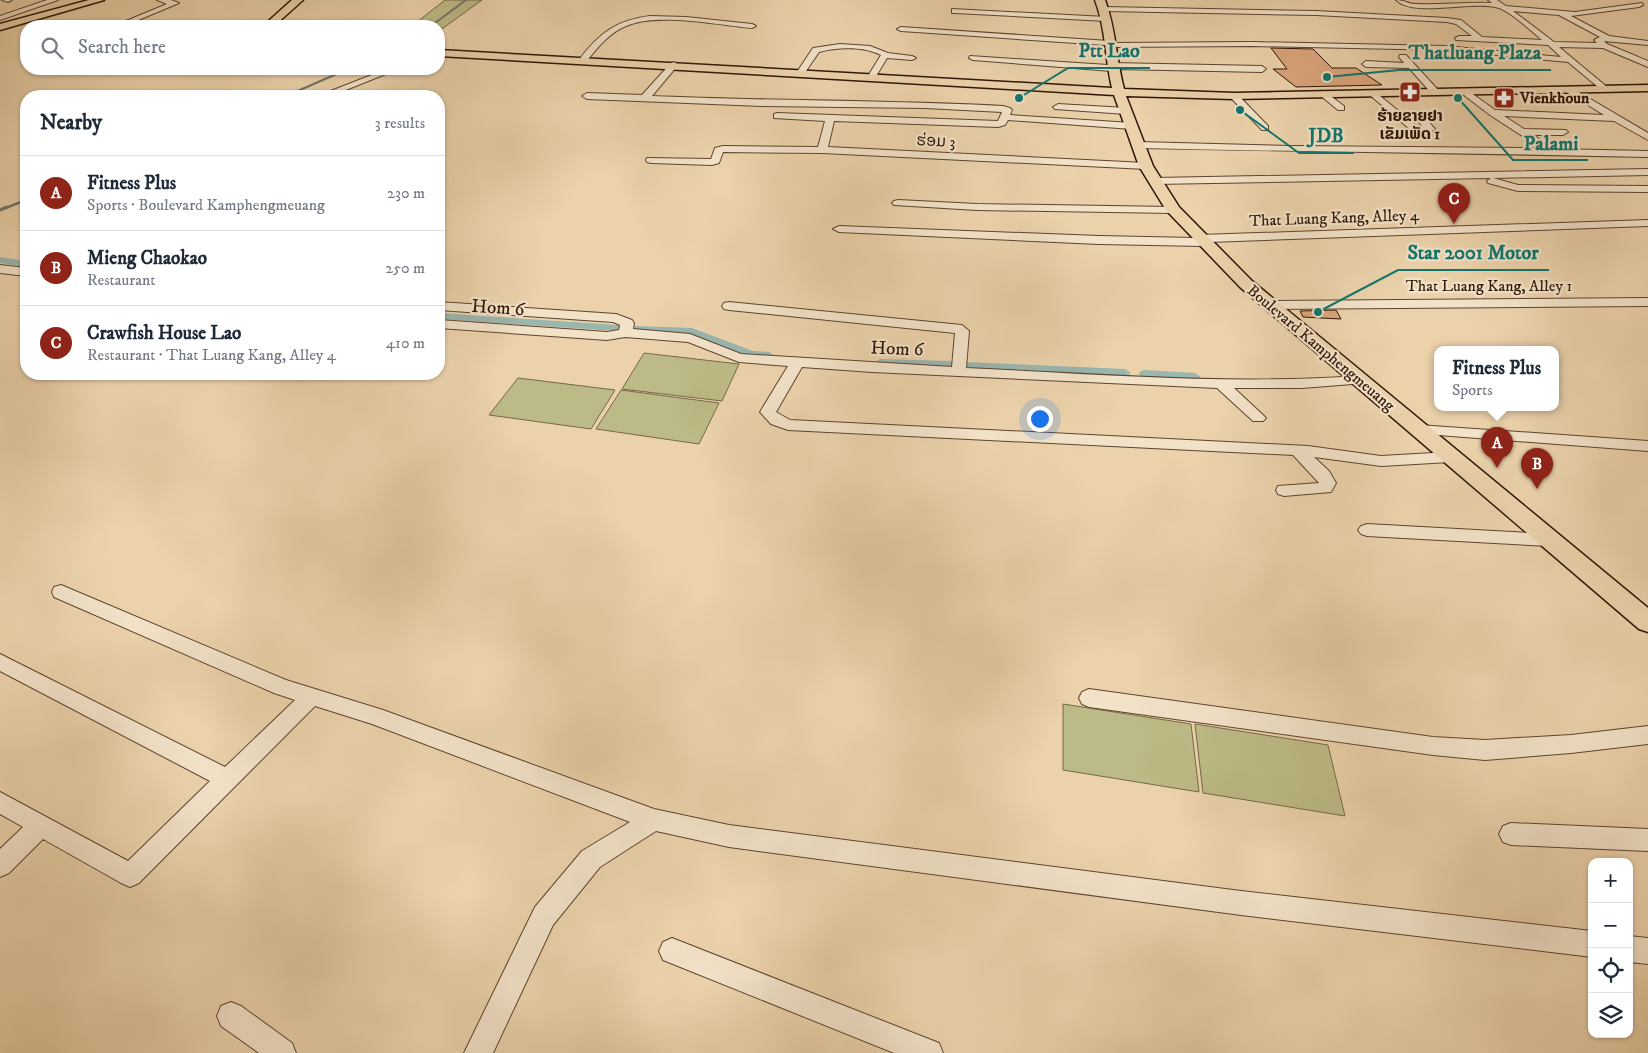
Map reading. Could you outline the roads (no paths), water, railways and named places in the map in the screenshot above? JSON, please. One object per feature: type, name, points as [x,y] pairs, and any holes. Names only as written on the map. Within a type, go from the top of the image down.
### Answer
[{"type":"main road","points":[[43,20],[99,0]]},
{"type":"main road","points":[[275,20],[298,0]]},
{"type":"main road","name":"Boulevard Kamphengmeuang","points":[[1104,9],[1111,39],[1115,77],[1129,118],[1150,174],[1173,210],[1202,241],[1270,305],[1648,622]]},
{"type":"main road","points":[[0,28],[20,26]]},
{"type":"main road","points":[[445,53],[872,76],[1115,77],[1159,95],[1374,94],[1648,88]]},
{"type":"street","points":[[0,18],[54,0]]},
{"type":"street","points":[[133,20],[175,3],[161,0]]},
{"type":"street","points":[[1400,0],[1408,5],[1415,6],[1464,4],[1575,14],[1639,4]]},
{"type":"street","points":[[1619,0],[1648,7]]},
{"type":"street","points":[[1493,1],[1551,44],[1604,89]]},
{"type":"street","points":[[1493,1],[1524,3]]},
{"type":"street","points":[[642,18],[655,8]]},
{"type":"street","points":[[955,11],[1104,9],[1324,13],[1447,20],[1458,22],[1480,38]]},
{"type":"street","points":[[0,10],[19,12]]},
{"type":"street","points":[[1560,13],[1605,42],[1648,64]]},
{"type":"street","points":[[1575,14],[1597,22]]},
{"type":"street","points":[[583,60],[611,31],[621,24],[642,18],[752,26]]},
{"type":"street","points":[[901,29],[1252,44],[1446,48],[1569,60]]},
{"type":"street","points":[[1451,38],[1480,38],[1551,44],[1648,43]]},
{"type":"street","points":[[801,72],[816,50],[822,48],[868,48],[880,50],[885,55],[912,58]]},
{"type":"street","points":[[872,76],[885,55]]},
{"type":"street","points":[[1403,57],[1436,93]]},
{"type":"street","points":[[973,58],[1115,77],[1262,69]]},
{"type":"street","points":[[1490,62],[1576,66]]},
{"type":"street","points":[[1366,64],[1412,66]]},
{"type":"street","points":[[644,99],[674,66]]},
{"type":"street","points":[[339,90],[378,75]]},
{"type":"street","points":[[1570,90],[1648,137]]},
{"type":"street","points":[[1464,92],[1554,152]]},
{"type":"street","points":[[1324,94],[1341,108]]},
{"type":"street","points":[[1374,94],[1415,128],[1431,128],[1424,122]]},
{"type":"street","points":[[587,96],[762,103],[925,105],[1006,110],[1000,124],[777,116]]},
{"type":"street","points":[[1234,96],[1265,128]]},
{"type":"street","points":[[1058,107],[1129,118]]},
{"type":"street","points":[[1493,113],[1616,118]]},
{"type":"street","points":[[1004,117],[1129,118]]},
{"type":"street","points":[[822,150],[830,118]]},
{"type":"street","points":[[1522,132],[1562,132]]},
{"type":"street","points":[[1140,145],[1648,154]]},
{"type":"street","name":"ຮ່ອມ 3","points":[[651,160],[712,162],[715,161],[719,150],[723,149],[822,150],[1150,174],[1482,176],[1648,172]]},
{"type":"street","points":[[1482,176],[1499,184],[1518,188],[1648,189]]},
{"type":"street","points":[[900,198],[942,205],[1173,210]]},
{"type":"street","name":"That Luang Kang, Alley 4","points":[[839,229],[1099,240],[1202,241],[1648,223]]},
{"type":"street","points":[[0,268],[20,271]]},
{"type":"street","name":"That Luang Kang, Alley 1","points":[[1270,305],[1648,302]]},
{"type":"street","points":[[445,306],[616,318],[627,323],[625,333]]},
{"type":"street","points":[[729,306],[957,328],[962,331],[959,372]]},
{"type":"street","name":"Hom 6","points":[[445,324],[608,336],[625,333],[690,338],[739,358],[797,363],[1221,384],[1302,384],[1360,380]]},
{"type":"street","points":[[797,363],[768,412],[771,418],[788,425],[1324,452],[1381,461],[1450,457]]},
{"type":"street","points":[[1221,384],[1258,418]]},
{"type":"street","points":[[1418,430],[1648,446]]},
{"type":"street","points":[[1284,490],[1325,488],[1328,483],[1323,475],[1298,451]]},
{"type":"street","points":[[1367,530],[1549,540]]},
{"type":"street","points":[[60,592],[281,687],[375,716],[654,820],[739,837],[1241,903],[1588,944]]},
{"type":"street","points":[[0,662],[228,779]]},
{"type":"street","points":[[0,802],[130,875],[312,696]]},
{"type":"street","points":[[1088,698],[1433,746],[1485,750],[1571,744],[1648,735]]},
{"type":"street","points":[[478,1053],[544,916],[592,859],[654,820]]},
{"type":"street","points":[[0,865],[41,825]]},
{"type":"street","points":[[1511,834],[1648,840]]},
{"type":"street","points":[[1633,949],[1648,951]]},
{"type":"street","points":[[672,951],[929,1053]]},
{"type":"street","points":[[230,1016],[282,1053]]},
{"type":"waterway","points":[[439,20],[466,0]]},
{"type":"waterway","points":[[300,90],[334,75]]},
{"type":"waterway","points":[[3,209],[20,202]]},
{"type":"waterway","points":[[0,210],[7,207]]},
{"type":"waterway","points":[[0,260],[20,263]]},
{"type":"waterway","points":[[445,316],[618,328]]},
{"type":"waterway","points":[[635,329],[692,332],[751,355],[769,356]]},
{"type":"waterway","points":[[880,363],[951,365]]},
{"type":"waterway","points":[[965,366],[1125,373]]},
{"type":"waterway","points":[[1145,374],[1195,377]]},
{"type":"place","name":"Thatluang Plaza","points":[[1327,77]]},
{"type":"place","name":"ຮ້າຍຂາຍຢາ ເຂັມເພັດ 1","points":[[1410,92]]},
{"type":"place","name":"Ptt Lao","points":[[1019,98]]},
{"type":"place","name":"Palami","points":[[1458,98]]},
{"type":"place","name":"Vienkhoun","points":[[1504,98]]},
{"type":"place","name":"JDB","points":[[1240,110]]},
{"type":"place","name":"Crawfish House Lao","points":[[1454,224]]},
{"type":"place","name":"Star 2001 Motor","points":[[1318,312]]},
{"type":"place","name":"Fitness Plus","points":[[1497,468]]},
{"type":"place","name":"Mieng Chaokao","points":[[1537,489]]}]
